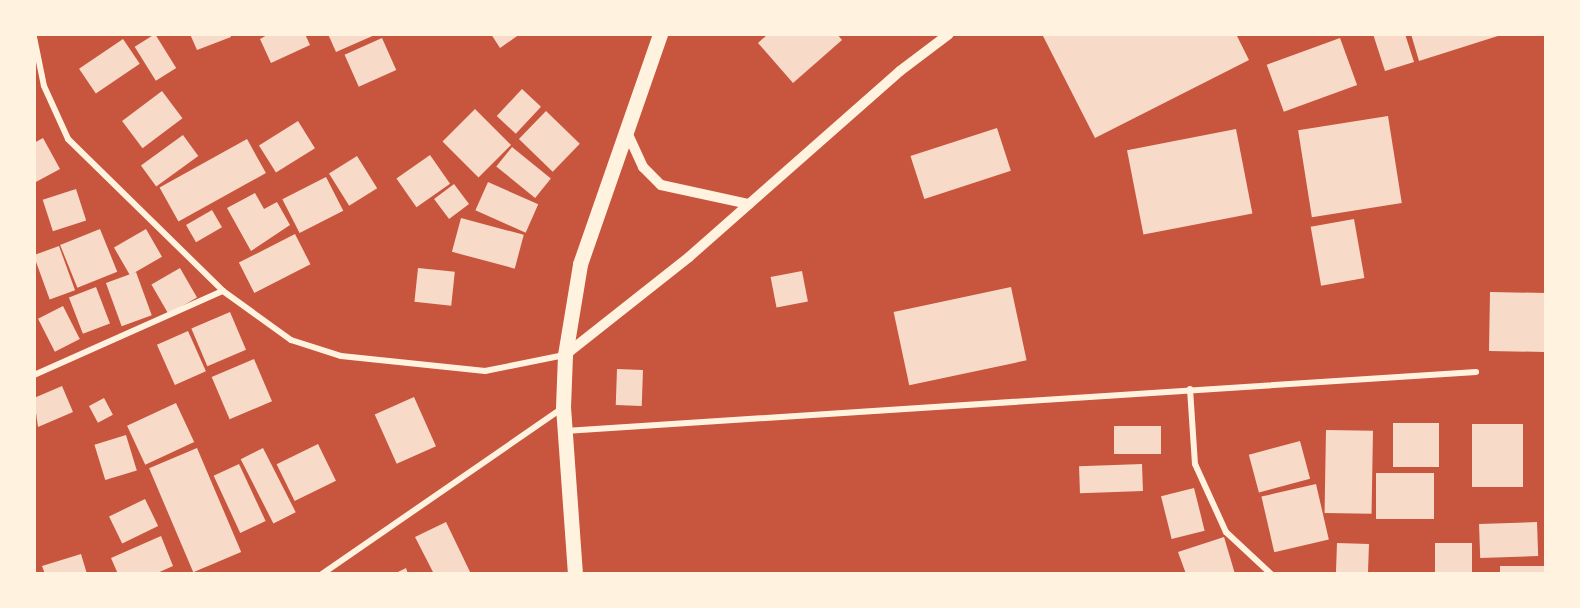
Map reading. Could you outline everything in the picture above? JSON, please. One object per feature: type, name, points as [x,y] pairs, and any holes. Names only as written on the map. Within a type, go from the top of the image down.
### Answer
[{"type":"main road","points":[[575,573],[563,407],[565,355],[580,264],[660,34]]},
{"type":"street","points":[[34,37],[44,86],[68,140],[223,291],[291,340],[341,356],[485,370],[565,355],[749,204],[900,71],[949,34]]},
{"type":"street","points":[[626,130],[643,167],[661,185],[749,204]]},
{"type":"street","points":[[34,375],[223,291]]},
{"type":"street","points":[[565,431],[1476,372]]},
{"type":"street","points":[[1190,389],[1195,464],[1226,532],[1271,573]]},
{"type":"street","points":[[322,573],[563,407]]},
{"type":"building","points":[[155,34],[176,68],[156,81],[135,47]]},
{"type":"building","points":[[190,34],[230,34],[231,37],[197,50]]},
{"type":"building","points":[[269,34],[305,34],[310,45],[271,63],[260,39]]},
{"type":"building","points":[[328,34],[377,34],[336,52]]},
{"type":"building","points":[[491,34],[520,34],[500,48]]},
{"type":"building","points":[[768,34],[837,34],[842,40],[793,83],[758,43]]},
{"type":"building","points":[[1042,34],[1236,34],[1249,60],[1095,138]]},
{"type":"building","points":[[1373,34],[1405,34],[1414,62],[1385,71]]},
{"type":"building","points":[[1411,34],[1501,34],[1501,35],[1419,61]]},
{"type":"building","points":[[382,38],[396,70],[359,87],[345,55]]},
{"type":"building","points":[[1340,38],[1357,85],[1284,112],[1267,65]]},
{"type":"building","points":[[123,39],[140,64],[96,94],[79,69]]},
{"type":"building","points":[[522,89],[541,107],[516,134],[497,116]]},
{"type":"building","points":[[162,91],[182,118],[143,148],[122,121]]},
{"type":"building","points":[[475,109],[511,145],[479,178],[442,142]]},
{"type":"building","points":[[546,111],[580,144],[553,172],[519,139]]},
{"type":"building","points":[[1388,116],[1402,203],[1312,217],[1298,130]]},
{"type":"building","points":[[298,121],[315,148],[276,173],[259,145]]},
{"type":"building","points":[[997,128],[1011,171],[924,199],[910,156]]},
{"type":"building","points":[[1236,129],[1252,213],[1143,235],[1127,150]]},
{"type":"building","points":[[183,135],[198,156],[156,187],[141,166]]},
{"type":"building","points":[[43,138],[60,169],[34,183],[34,143]]},
{"type":"building","points":[[247,139],[266,173],[178,222],[160,187]]},
{"type":"building","points":[[512,147],[551,178],[535,198],[496,166]]},
{"type":"building","points":[[430,155],[450,184],[416,207],[396,179]]},
{"type":"building","points":[[357,156],[377,188],[349,206],[329,173]]},
{"type":"building","points":[[326,177],[343,211],[300,233],[282,199]]},
{"type":"building","points":[[488,182],[538,204],[526,233],[475,210]]},
{"type":"building","points":[[454,184],[469,204],[449,219],[434,199]]},
{"type":"building","points":[[76,189],[86,220],[53,231],[43,200]]},
{"type":"building","points":[[255,193],[264,209],[277,202],[290,225],[251,251],[227,208]]},
{"type":"building","points":[[212,210],[222,227],[196,242],[186,225]]},
{"type":"building","points":[[461,218],[524,235],[515,269],[452,252]]},
{"type":"building","points":[[1354,219],[1364,278],[1321,286],[1311,227]]},
{"type":"building","points":[[100,229],[117,272],[77,288],[60,245]]},
{"type":"building","points":[[146,229],[162,257],[130,275],[114,248]]},
{"type":"building","points":[[295,234],[310,264],[254,293],[239,263]]},
{"type":"building","points":[[59,246],[75,290],[50,299],[34,255]]},
{"type":"building","points":[[180,268],[197,297],[168,314],[151,284]]},
{"type":"building","points":[[418,268],[455,272],[451,306],[414,302]]},
{"type":"building","points":[[802,271],[808,301],[777,308],[771,277]]},
{"type":"building","points":[[136,272],[152,315],[122,326],[106,283]]},
{"type":"building","points":[[96,287],[110,323],[83,334],[69,297]]},
{"type":"building","points":[[1011,287],[1027,360],[909,385],[894,312]]},
{"type":"building","points":[[1490,292],[1546,293],[1545,352],[1489,351]]},
{"type":"building","points":[[63,306],[80,339],[55,352],[38,319]]},
{"type":"building","points":[[230,312],[246,350],[207,366],[191,328]]},
{"type":"building","points":[[188,331],[206,371],[175,385],[157,345]]},
{"type":"building","points":[[254,359],[272,401],[230,419],[212,377]]},
{"type":"building","points":[[617,369],[643,370],[642,406],[616,405]]},
{"type":"building","points":[[62,386],[73,412],[38,427],[34,398]]},
{"type":"building","points":[[414,397],[436,446],[397,464],[375,414]]},
{"type":"building","points":[[104,398],[113,415],[98,423],[89,406]]},
{"type":"building","points":[[176,403],[194,442],[145,465],[127,426]]},
{"type":"building","points":[[1393,423],[1439,423],[1439,467],[1393,467]]},
{"type":"building","points":[[1472,424],[1523,424],[1523,487],[1472,487]]},
{"type":"building","points":[[1114,426],[1161,426],[1161,454],[1114,454]]},
{"type":"building","points":[[1326,430],[1373,431],[1372,514],[1325,513]]},
{"type":"building","points":[[126,435],[137,470],[105,480],[94,445]]},
{"type":"building","points":[[1300,441],[1310,479],[1259,492],[1249,455]]},
{"type":"building","points":[[318,444],[336,481],[295,501],[277,464]]},
{"type":"building","points":[[197,448],[241,552],[193,572],[149,468]]},
{"type":"building","points":[[263,448],[296,512],[273,524],[241,459]]},
{"type":"building","points":[[239,464],[266,521],[240,533],[214,476]]},
{"type":"building","points":[[1142,464],[1143,491],[1080,493],[1079,466]]},
{"type":"building","points":[[1376,473],[1434,473],[1434,519],[1376,519]]},
{"type":"building","points":[[1316,484],[1329,540],[1274,552],[1261,497]]},
{"type":"building","points":[[1194,488],[1205,531],[1172,539],[1161,496]]},
{"type":"building","points":[[145,499],[158,526],[122,543],[109,517]]},
{"type":"building","points":[[446,522],[471,574],[434,574],[415,537]]},
{"type":"building","points":[[1537,522],[1538,556],[1480,558],[1479,524]]},
{"type":"building","points":[[161,536],[173,566],[155,574],[118,574],[111,558]]},
{"type":"building","points":[[1224,537],[1235,574],[1186,574],[1178,552]]},
{"type":"building","points":[[1337,543],[1369,544],[1368,574],[1336,574]]},
{"type":"building","points":[[1435,543],[1472,543],[1472,574],[1435,574]]},
{"type":"building","points":[[81,554],[87,574],[45,574],[42,566]]},
{"type":"building","points":[[1500,566],[1544,566],[1544,574],[1500,574]]},
{"type":"building","points":[[406,568],[408,574],[394,574]]}]
